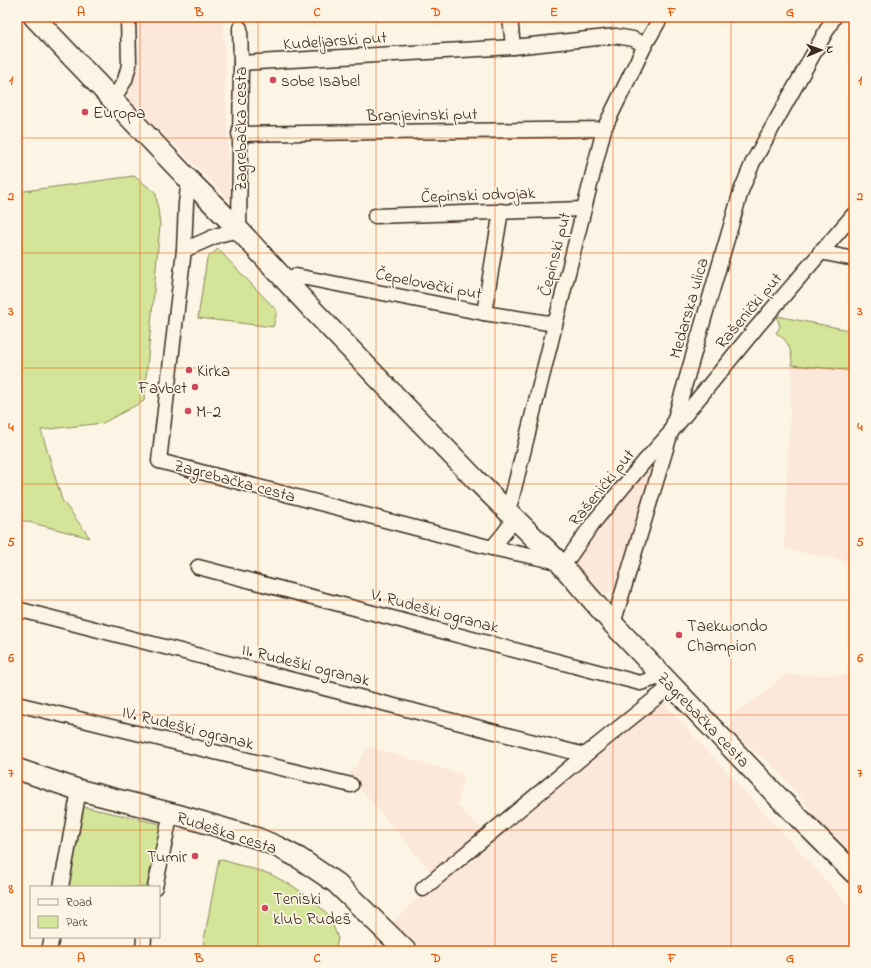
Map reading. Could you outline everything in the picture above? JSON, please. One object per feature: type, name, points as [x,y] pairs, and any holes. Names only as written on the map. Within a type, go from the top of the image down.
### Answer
[{"type":"street","name":"Zagrebačka cesta","points":[[34,17],[189,180],[240,230],[309,306],[509,513],[559,562],[613,624],[782,801],[854,873]]},
{"type":"street","points":[[113,100],[125,80],[129,65],[128,17]]},
{"type":"street","points":[[510,17],[513,47]]},
{"type":"street","name":"Čepinski put","points":[[509,513],[604,129],[645,45],[662,17]]},
{"type":"street","name":"Medarska ulica","points":[[613,624],[741,191],[753,162],[834,17]]},
{"type":"street","name":"Zagrebačka cesta","points":[[240,28],[240,230]]},
{"type":"street","name":"Kudeljarski put","points":[[240,64],[513,47],[616,36],[633,39],[645,45]]},
{"type":"street","name":"Branjevinski put","points":[[240,134],[604,129]]},
{"type":"street","name":"Zagrebačka cesta","points":[[189,180],[186,203],[184,250],[160,461],[492,548],[559,562]]},
{"type":"street","name":"Čepinski odvojak","points":[[374,216],[583,210]]},
{"type":"street","points":[[484,312],[501,212]]},
{"type":"street","name":"Rašenički put","points":[[671,432],[756,328],[854,214]]},
{"type":"street","points":[[184,250],[218,235],[240,230]]},
{"type":"street","points":[[820,252],[854,259]]},
{"type":"street","name":"Čepelovački put","points":[[296,276],[555,324]]},
{"type":"street","name":"Rašenićki put","points":[[559,562],[568,559],[593,524],[671,432]]},
{"type":"street","points":[[492,548],[505,532],[509,513]]},
{"type":"street","name":"V. Rudeški ogranak","points":[[198,567],[640,683],[668,680]]},
{"type":"street","name":"II. Rudeški ogranak","points":[[17,609],[585,755]]},
{"type":"street","points":[[423,889],[585,755],[668,680]]},
{"type":"street","name":"IV. Rudeški ogranak","points":[[17,704],[351,785]]},
{"type":"street","name":"Rudeška cesta","points":[[17,769],[79,790],[170,813],[257,838],[278,847],[299,858],[336,883],[406,951]]},
{"type":"street","points":[[61,886],[79,790]]},
{"type":"street","points":[[155,886],[170,813]]},
{"type":"street","points":[[49,951],[52,938]]},
{"type":"street","points":[[142,951],[144,938]]},
{"type":"shaded area","points":[[136,17],[223,17],[230,201],[129,101],[128,93],[137,71]]},
{"type":"shaded area","points":[[792,365],[854,371],[854,562],[788,550],[784,547]]},
{"type":"shaded area","points":[[653,463],[657,468],[615,589],[606,594],[600,594],[595,591],[576,571],[576,555],[632,485]]},
{"type":"shaded area","points":[[783,675],[854,675],[854,856],[825,830],[795,790],[768,761],[737,738],[732,731],[731,722],[733,714],[760,697]]},
{"type":"shaded area","points":[[663,702],[854,911],[854,951],[423,951],[393,923],[435,877],[349,775],[369,747],[465,775],[457,805],[488,835]]},
{"type":"green space","points":[[134,176],[156,193],[160,225],[144,401],[103,423],[41,430],[62,500],[90,538],[17,519],[17,192]]},
{"type":"green space","points":[[218,249],[277,311],[273,327],[198,318],[207,258]]},
{"type":"green space","points":[[777,316],[854,331],[854,371],[792,365],[789,346],[784,339],[776,333],[780,327]]},
{"type":"green space","points":[[84,807],[161,824],[147,886],[66,886]]},
{"type":"green space","name":"Teniski klub Rudeš","points":[[219,859],[270,874],[293,886],[311,899],[330,916],[338,939],[335,951],[202,951]]},
{"type":"place","name":"sobe Isabel","points":[[273,80]]},
{"type":"place","name":"Europa","points":[[85,112]]},
{"type":"place","name":"Kirka","points":[[189,370]]},
{"type":"place","name":"Favbet","points":[[195,387]]},
{"type":"place","name":"M-2","points":[[188,411]]},
{"type":"place","name":"Taekwondo Champion","points":[[679,635]]},
{"type":"place","name":"Tumir","points":[[195,856]]},
{"type":"place","name":"Teniski klub Rudeš","points":[[265,908]]}]
